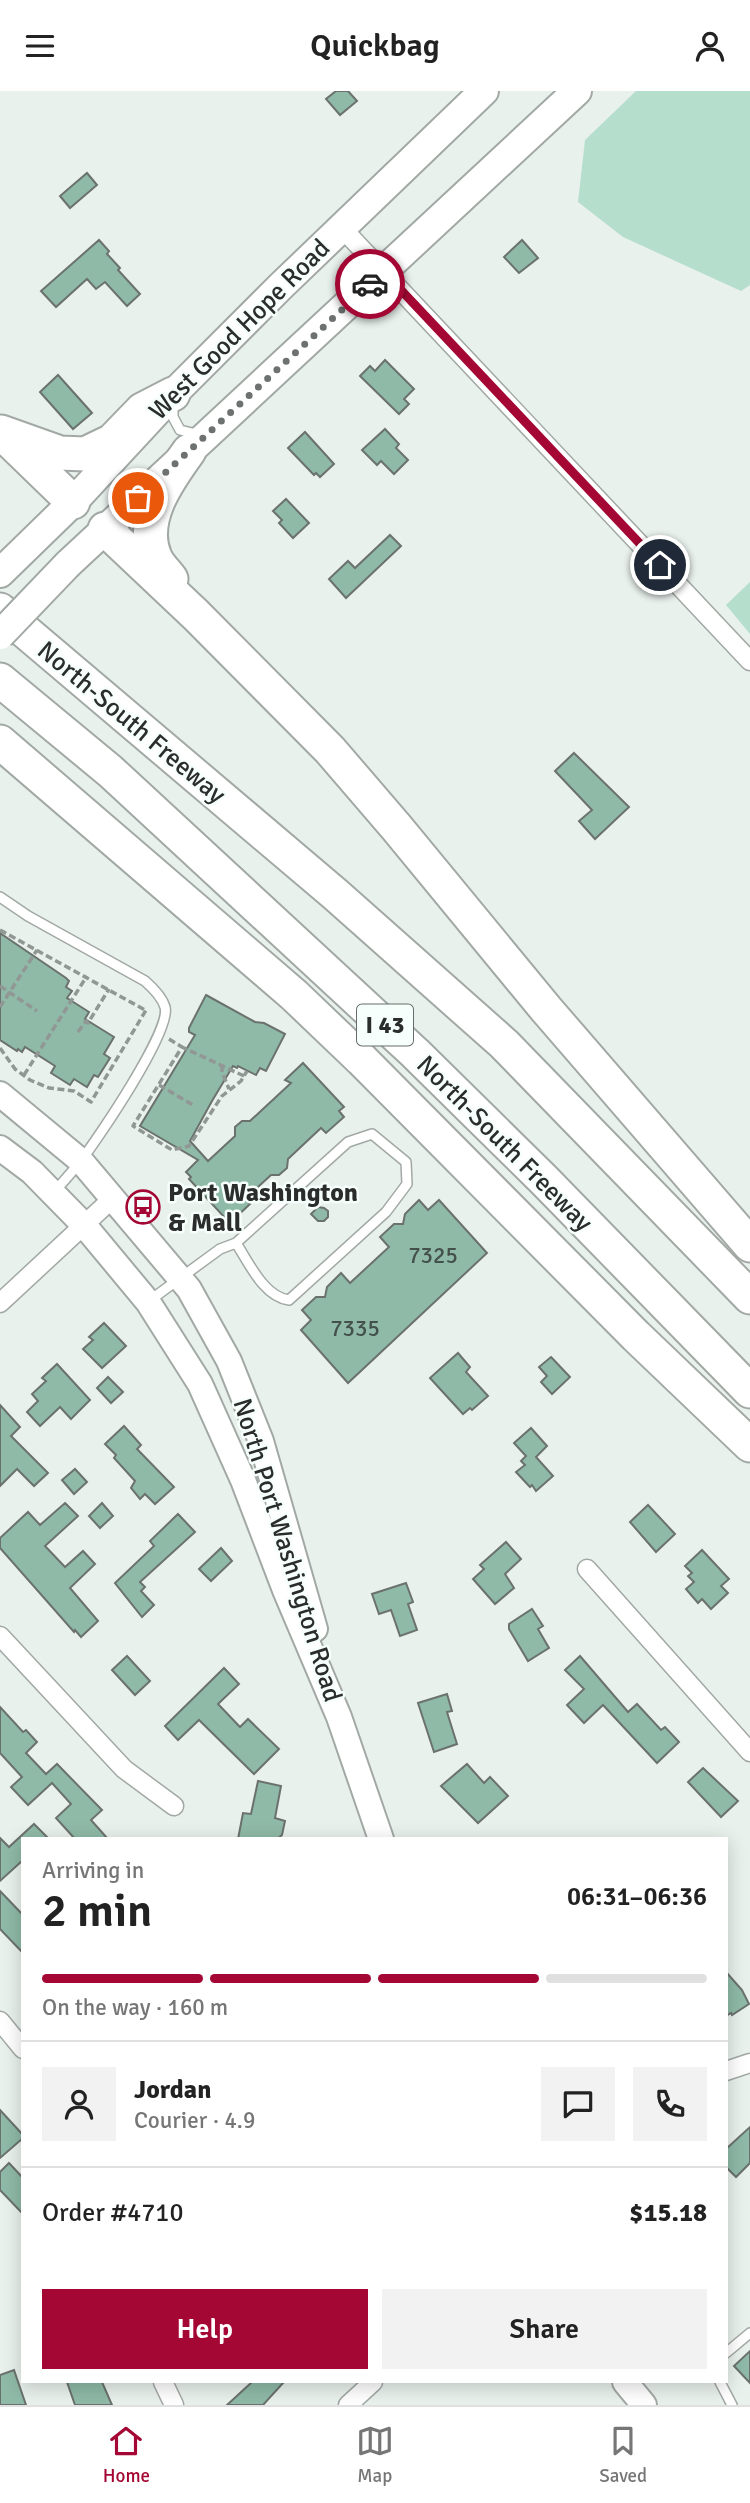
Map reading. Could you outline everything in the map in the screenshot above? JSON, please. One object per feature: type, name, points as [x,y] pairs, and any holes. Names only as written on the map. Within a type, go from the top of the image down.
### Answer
[{"type":"highway","points":[[1,432],[60,453],[85,454],[112,441],[142,411],[173,394]]},
{"type":"highway","points":[[1,432],[74,502]]},
{"type":"highway","points":[[196,615],[156,559],[150,540],[152,521],[164,489],[197,443]]},
{"type":"highway","points":[[105,529],[196,615],[330,750],[545,1009],[750,1245]]},
{"type":"highway","name":"North-South Freeway","points":[[0,610],[335,894],[504,1044],[750,1297]]},
{"type":"highway","name":"North-South Freeway","points":[[0,680],[110,771],[415,1053],[544,1180],[750,1391]]},
{"type":"highway","points":[[0,742],[293,996],[362,1060],[636,1336],[750,1445]]},
{"type":"highway","points":[[0,762],[49,785]]},
{"type":"main road","name":"West Good Hope Road","points":[[0,573],[74,502],[173,394],[341,227],[484,91]]},
{"type":"main road","name":"West Good Hope Road","points":[[0,635],[105,529],[578,91]]},
{"type":"main road","points":[[74,502],[105,529]]},
{"type":"main road","name":"North Port Washington Road","points":[[0,1094],[81,1161],[113,1198],[189,1289],[229,1361],[261,1441],[293,1546],[339,1717],[380,1837]]},
{"type":"main road","name":"North Port Washington Road","points":[[0,1148],[32,1172],[84,1225],[148,1302],[200,1384],[243,1481],[285,1590],[339,1717]]},
{"type":"main road","points":[[626,2383],[644,2405]]},
{"type":"street","points":[[341,227],[750,661]]},
{"type":"street","points":[[0,1303],[113,1198]]},
{"type":"street","points":[[587,1569],[750,1752]]},
{"type":"street","points":[[0,1636],[124,1769],[174,1806]]},
{"type":"street","points":[[0,2021],[21,2047]]},
{"type":"street","points":[[728,2070],[750,2063]]},
{"type":"street","points":[[163,2383],[174,2405]]},
{"type":"street","points":[[348,2405],[372,2383]]},
{"type":"lane","points":[[173,394],[173,417],[180,430],[197,443]]},
{"type":"lane","points":[[0,898],[145,981],[154,989],[166,1008],[164,1022],[150,1056],[81,1161],[53,1193]]},
{"type":"lane","points":[[148,1302],[220,1249],[236,1243],[348,1142],[372,1134],[406,1162],[407,1184],[386,1212],[289,1300],[279,1299],[265,1287],[236,1243]]},
{"type":"lane","points":[[728,2351],[750,2333]]},
{"type":"lane","points":[[720,2383],[732,2405]]},
{"type":"path","points":[[0,930],[87,976],[164,1022]]},
{"type":"path","points":[[0,1007],[37,950]]},
{"type":"path","points":[[24,1076],[87,976]]},
{"type":"path","points":[[0,986],[37,1011]]},
{"type":"path","points":[[78,1033],[86,1021],[88,1023],[109,989]]},
{"type":"path","points":[[0,1048],[15,1069],[24,1076],[38,1084],[74,1091],[91,1102],[146,1010]]},
{"type":"path","points":[[244,1076],[183,1047],[133,1126],[172,1150],[189,1146],[222,1096],[242,1081],[247,1071]]},
{"type":"path","points":[[222,1065],[230,1090]]},
{"type":"path","points":[[159,1085],[193,1105]]},
{"type":"green space","points":[[636,91],[750,91],[750,285],[741,291],[623,237],[578,202],[585,140]]},
{"type":"green space","points":[[750,582],[750,634],[726,605]]},
{"type":"building","points":[[336,91],[348,91],[357,101],[340,115],[326,99]]},
{"type":"building","points":[[87,173],[97,185],[70,208],[60,196]]},
{"type":"building","points":[[99,240],[120,268],[118,270],[140,294],[127,306],[105,282],[96,289],[87,279],[56,307],[41,291]]},
{"type":"building","points":[[522,240],[538,258],[519,273],[504,257]]},
{"type":"building","points":[[385,360],[414,389],[404,399],[409,404],[399,414],[360,376],[370,366],[375,371]]},
{"type":"building","points":[[58,375],[92,413],[73,429],[40,392]]},
{"type":"building","points":[[385,429],[399,444],[396,448],[408,460],[394,474],[381,461],[377,465],[362,450]]},
{"type":"building","points":[[305,432],[334,464],[320,477],[316,473],[314,475],[288,448]]},
{"type":"building","points":[[286,499],[309,523],[293,538],[279,523],[282,520],[273,511]]},
{"type":"building","points":[[390,535],[401,546],[346,598],[329,579],[348,561],[355,568]]},
{"type":"building","points":[[574,753],[629,807],[595,839],[579,821],[592,810],[555,771]]},
{"type":"building","points":[[0,933],[66,978],[69,981],[66,987],[72,991],[67,998],[89,1012],[85,1019],[114,1037],[104,1054],[110,1058],[98,1077],[94,1075],[87,1087],[74,1079],[70,1085],[51,1073],[55,1066],[25,1047],[22,1052],[18,1049],[17,1051],[0,1040]]},
{"type":"building","points":[[206,995],[255,1022],[264,1023],[285,1034],[266,1071],[260,1068],[256,1075],[233,1066],[190,1141],[208,1161],[235,1136],[235,1127],[242,1121],[250,1121],[291,1083],[285,1080],[303,1063],[344,1107],[339,1111],[344,1117],[326,1133],[321,1128],[288,1159],[287,1168],[279,1175],[271,1175],[245,1199],[250,1204],[232,1221],[227,1215],[225,1218],[189,1179],[191,1177],[186,1172],[198,1160],[140,1126],[195,1035],[189,1032],[189,1028]]},
{"type":"building","points":[[419,1200],[428,1210],[439,1200],[487,1253],[348,1383],[301,1330],[311,1320],[302,1310],[316,1297],[325,1297],[327,1287],[341,1273],[350,1283],[389,1247],[380,1237],[394,1224],[403,1224],[405,1214]]},
{"type":"building","points":[[318,1207],[328,1211],[328,1217],[324,1221],[318,1221],[311,1214]]},
{"type":"building","points":[[104,1323],[126,1346],[102,1368],[83,1349],[93,1340],[89,1337]]},
{"type":"building","points":[[458,1353],[470,1367],[466,1372],[488,1396],[463,1414],[430,1378]]},
{"type":"building","points":[[551,1357],[570,1377],[552,1394],[541,1382],[547,1376],[539,1367]]},
{"type":"building","points":[[57,1364],[90,1400],[71,1419],[60,1407],[40,1426],[27,1412],[38,1401],[32,1394],[46,1381],[42,1378]]},
{"type":"building","points":[[108,1377],[123,1392],[111,1403],[97,1388]]},
{"type":"building","points":[[0,1405],[20,1427],[11,1436],[48,1473],[34,1486],[17,1469],[0,1486]]},
{"type":"building","points":[[124,1426],[141,1445],[137,1449],[174,1487],[155,1504],[145,1494],[140,1499],[131,1488],[135,1481],[105,1444]]},
{"type":"building","points":[[531,1428],[547,1446],[536,1457],[553,1476],[536,1491],[516,1472],[525,1465],[521,1461],[526,1456],[514,1443]]},
{"type":"building","points":[[75,1469],[87,1482],[74,1494],[62,1480]]},
{"type":"building","points":[[65,1503],[78,1516],[45,1546],[65,1567],[83,1551],[95,1564],[70,1588],[98,1621],[81,1637],[0,1548],[0,1538],[28,1512],[40,1525]]},
{"type":"building","points":[[102,1503],[113,1516],[100,1528],[89,1516]]},
{"type":"building","points":[[648,1505],[675,1534],[656,1552],[630,1522]]},
{"type":"building","points":[[178,1514],[195,1532],[140,1582],[145,1587],[141,1591],[154,1605],[142,1617],[115,1583],[154,1546],[150,1541]]},
{"type":"building","points":[[506,1542],[521,1559],[505,1574],[514,1588],[495,1604],[473,1579],[484,1569],[480,1565]]},
{"type":"building","points":[[221,1548],[232,1561],[211,1581],[199,1569]]},
{"type":"building","points":[[702,1550],[729,1579],[721,1586],[728,1593],[711,1609],[702,1599],[698,1603],[686,1589],[694,1582],[688,1576],[692,1573],[685,1566]]},
{"type":"building","points":[[406,1583],[413,1602],[408,1604],[417,1630],[400,1636],[391,1610],[379,1614],[372,1594]]},
{"type":"building","points":[[532,1609],[543,1626],[538,1629],[549,1648],[528,1661],[509,1629],[509,1624]]},
{"type":"building","points":[[127,1656],[150,1681],[135,1695],[112,1670]]},
{"type":"building","points":[[580,1656],[628,1712],[637,1704],[661,1730],[665,1727],[679,1742],[657,1763],[603,1705],[584,1723],[567,1705],[584,1689],[565,1670]]},
{"type":"building","points":[[224,1668],[239,1684],[218,1704],[240,1727],[248,1719],[279,1749],[254,1774],[199,1720],[178,1740],[165,1726]]},
{"type":"building","points":[[447,1694],[452,1711],[447,1712],[457,1744],[434,1752],[418,1703]]},
{"type":"building","points":[[0,1707],[23,1732],[26,1730],[37,1742],[26,1753],[46,1774],[57,1764],[102,1810],[91,1820],[106,1837],[73,1837],[56,1818],[71,1804],[52,1783],[28,1805],[11,1787],[22,1777],[0,1753]]},
{"type":"building","points":[[467,1764],[484,1783],[490,1777],[508,1796],[478,1823],[441,1786]]},
{"type":"building","points":[[703,1768],[738,1801],[721,1817],[688,1782]]},
{"type":"building","points":[[258,1781],[281,1786],[275,1818],[285,1821],[282,1835],[238,1837],[243,1813],[251,1814]]},
{"type":"building","points":[[34,1824],[47,1837],[21,1837],[21,1862],[0,1881],[0,1838],[9,1847]]},
{"type":"building","points":[[0,1891],[21,1913],[21,1951],[0,1929]]},
{"type":"building","points":[[728,1974],[742,1990],[749,2004],[732,2015],[728,2015]]},
{"type":"building","points":[[0,2110],[21,2133],[21,2140],[0,2158]]},
{"type":"building","points":[[750,2127],[750,2163],[736,2177],[728,2169],[728,2147]]},
{"type":"building","points":[[9,2163],[21,2176],[21,2212],[0,2190],[0,2172]]},
{"type":"building","points":[[750,2351],[750,2383],[734,2366]]},
{"type":"building","points":[[14,2370],[26,2405],[0,2405],[0,2375]]},
{"type":"building","points":[[67,2383],[102,2383],[112,2405],[75,2405]]},
{"type":"building","points":[[251,2383],[283,2383],[263,2405],[227,2405]]},
{"type":"way so far","points":[[138,498],[370,284]]},
{"type":"place","name":"Port Washington & Mall","points":[[143,1207]]},
{"type":"route","points":[[370,284],[383,271],[660,565]]}]
